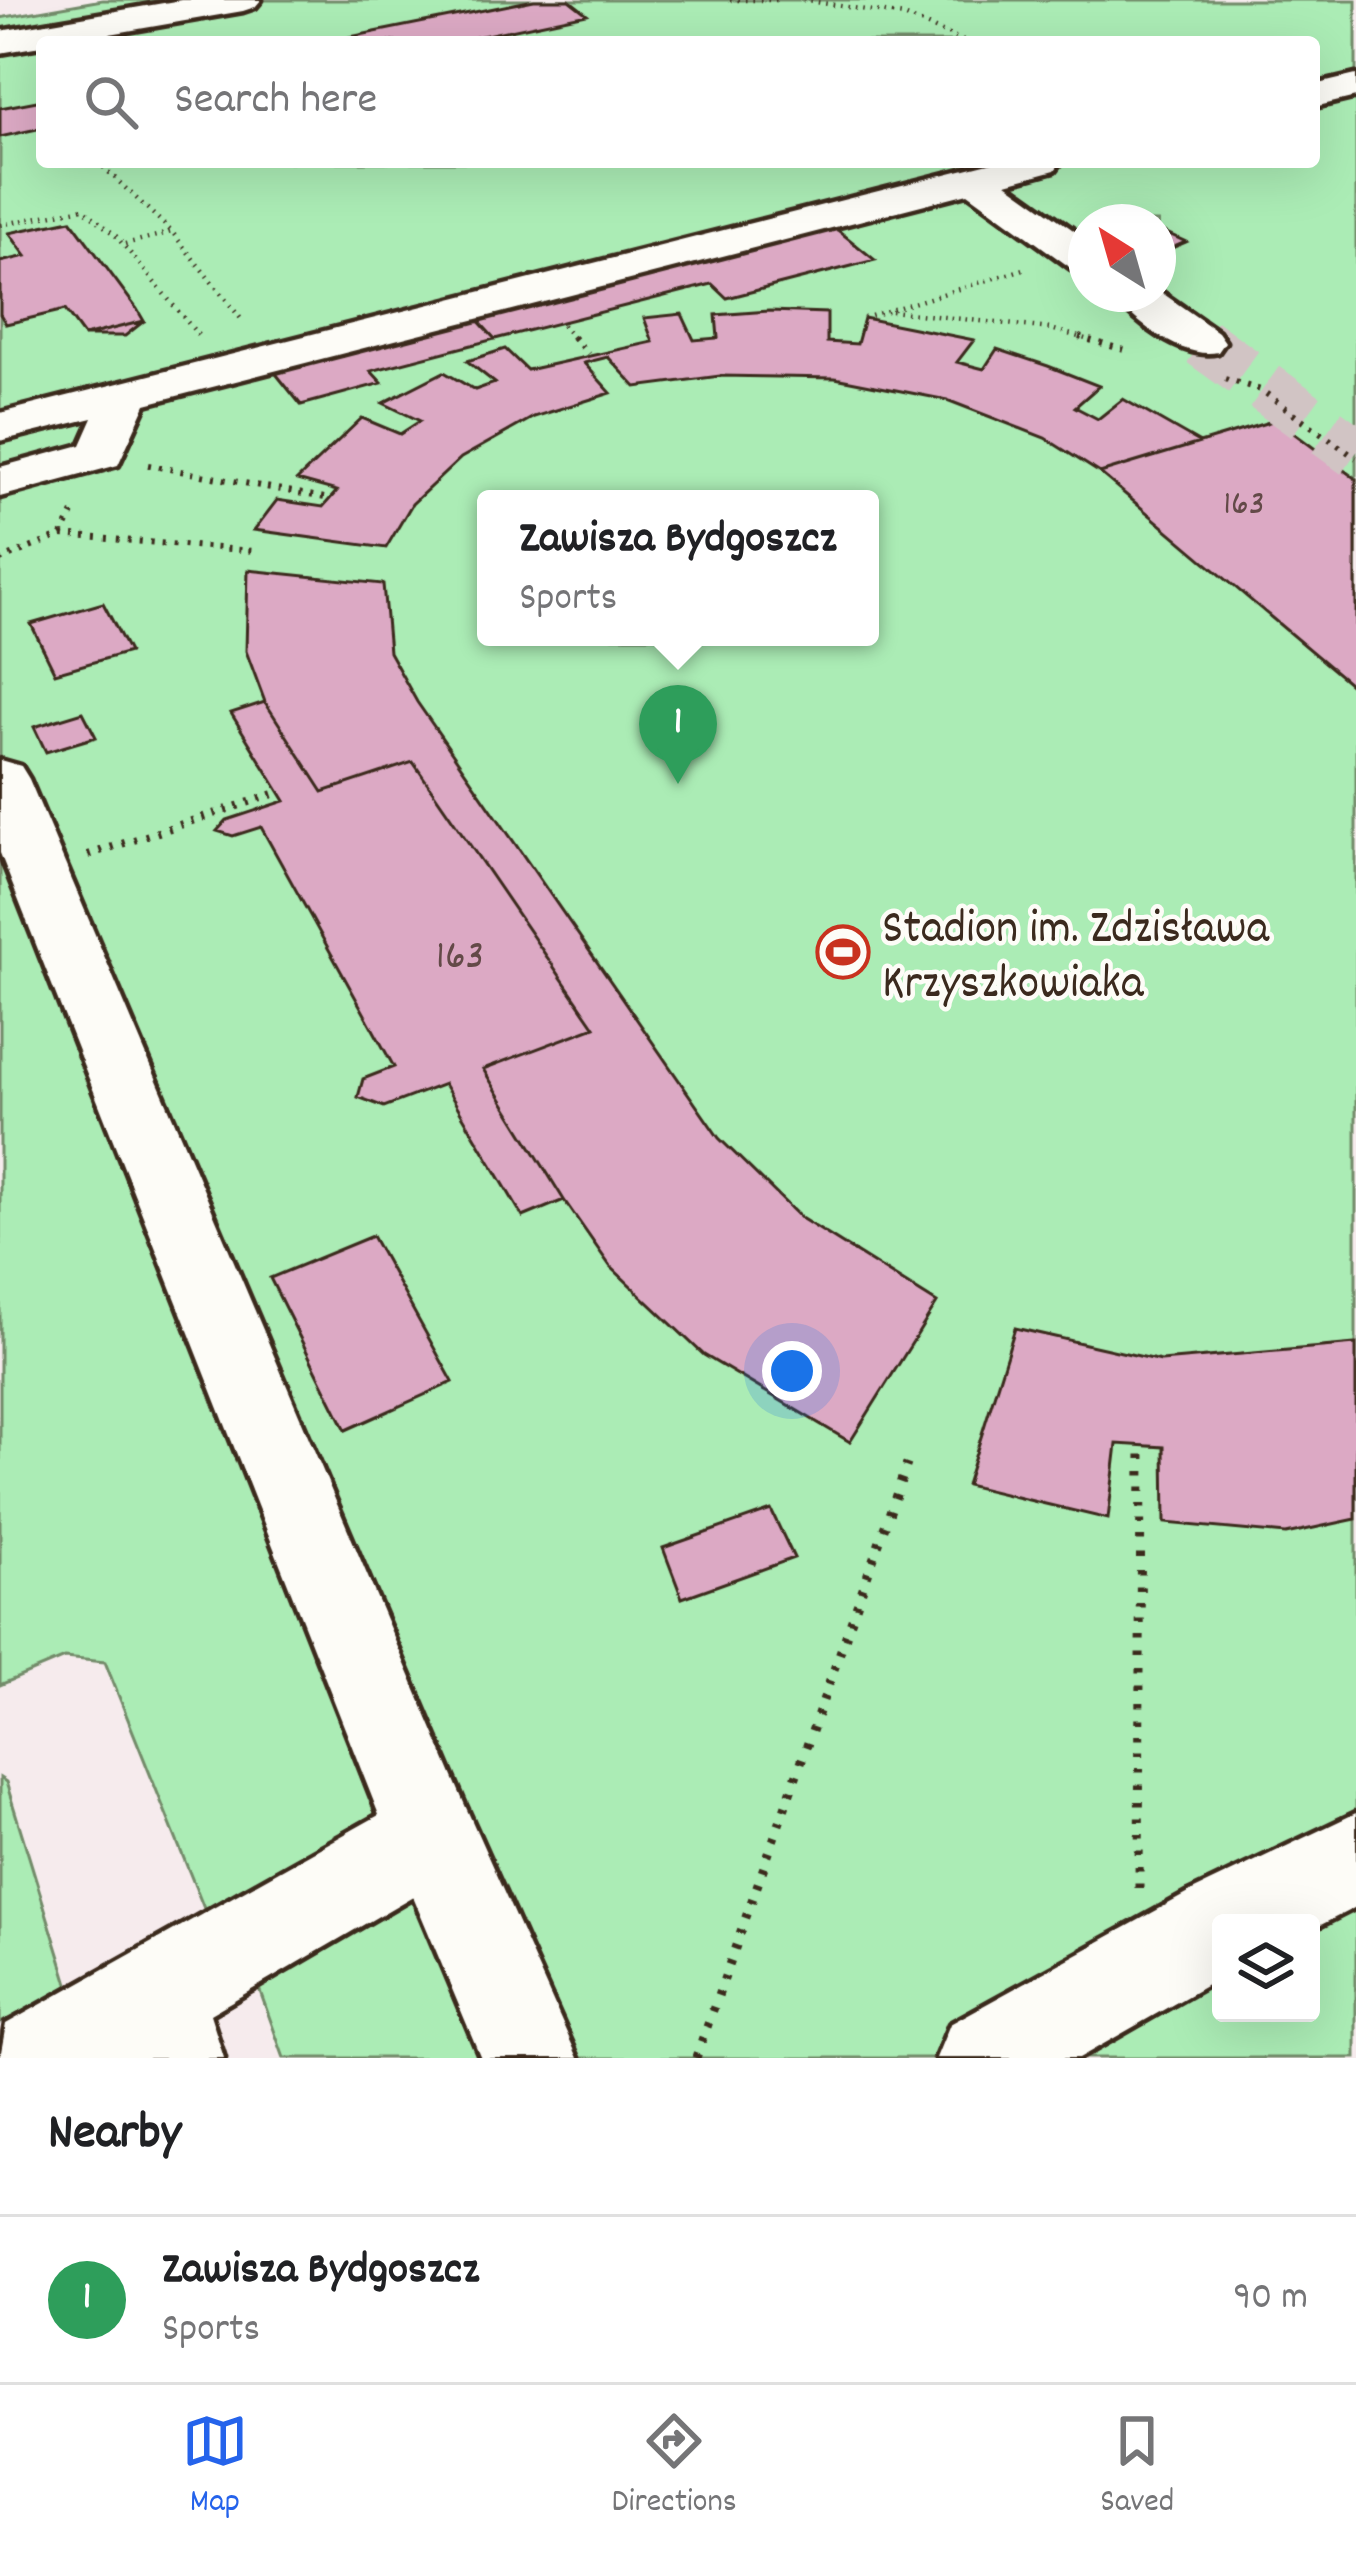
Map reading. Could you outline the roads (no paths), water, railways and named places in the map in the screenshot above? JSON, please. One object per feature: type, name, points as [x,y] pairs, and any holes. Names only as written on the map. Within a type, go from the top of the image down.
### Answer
[{"type":"lane","points":[[0,42],[243,0]]},
{"type":"lane","points":[[1320,95],[1356,86]]},
{"type":"lane","points":[[0,427],[1020,168]]},
{"type":"lane","points":[[976,180],[1068,246]]},
{"type":"lane","points":[[1155,312],[1210,360]]},
{"type":"lane","points":[[0,482],[101,455],[125,397]]},
{"type":"lane","points":[[16,826],[433,1835],[530,2058]]},
{"type":"lane","points":[[40,2058],[165,2025],[433,1835]]},
{"type":"lane","points":[[1246,1914],[1356,1858]]},
{"type":"lane","points":[[984,2058],[1212,1931]]},
{"type":"tunnel","points":[[1202,342],[1356,453]]},
{"type":"place","name":"Zawisza Bydgoszcz","points":[[678,784]]},
{"type":"place","name":"Stadion im. Zdzisława Krzyszkowiaka","points":[[843,952]]}]
